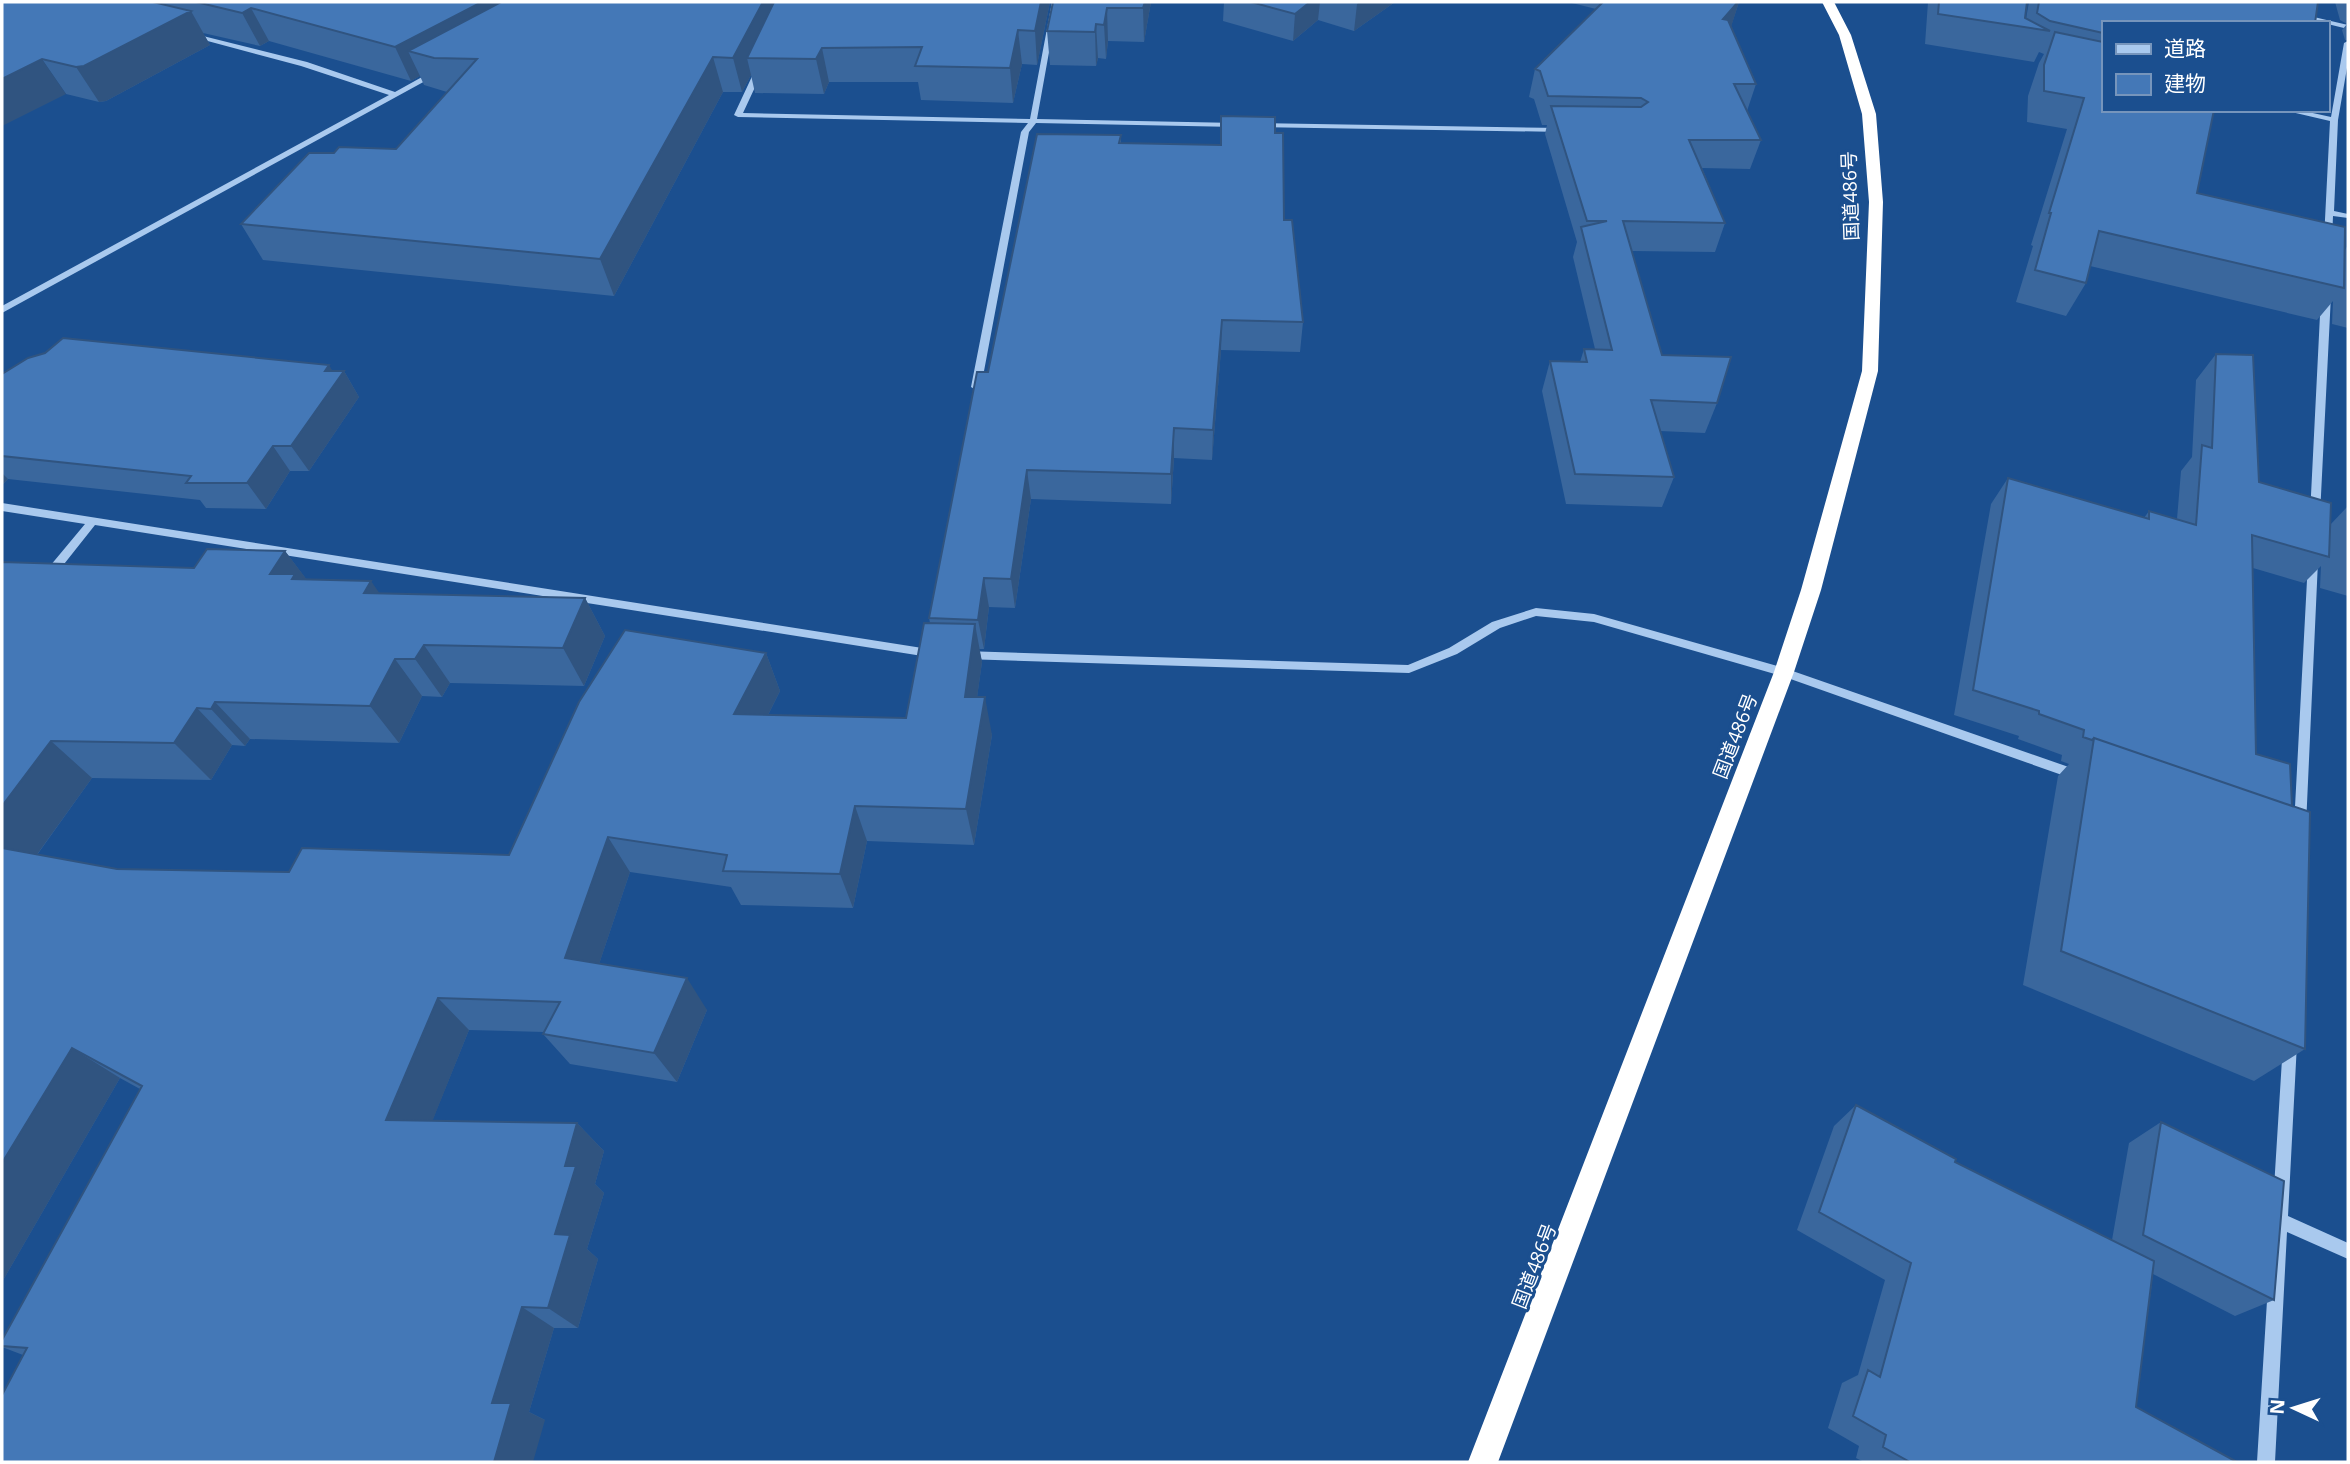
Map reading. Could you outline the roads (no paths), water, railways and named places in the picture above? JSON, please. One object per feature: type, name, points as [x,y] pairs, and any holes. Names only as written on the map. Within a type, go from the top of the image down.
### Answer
[{"type":"highway","name":"国道486号","points":[[1483,1462],[1784,672],[1811,590],[1870,371],[1877,202],[1869,114],[1845,36],[1828,2]]},
{"type":"street","points":[[975,393],[1025,132],[1033,122],[1055,2]]},
{"type":"street","points":[[2286,13],[2321,21]]},
{"type":"street","points":[[2329,23],[2348,27]]},
{"type":"street","points":[[188,34],[304,64],[395,95]]},
{"type":"street","points":[[2328,254],[2334,120],[2348,43]]},
{"type":"street","points":[[762,64],[738,114],[1033,122],[1577,130]]},
{"type":"street","points":[[2,310],[444,68]]},
{"type":"street","points":[[2296,112],[2334,120]]},
{"type":"street","points":[[2330,213],[2348,216]]},
{"type":"street","points":[[2314,532],[2326,281]]},
{"type":"street","points":[[2,507],[924,654],[1409,669],[1453,651],[1496,625],[1536,612],[1594,618],[1784,672],[2087,779]]},
{"type":"street","points":[[43,582],[92,522]]},
{"type":"street","points":[[2299,839],[2314,546]]},
{"type":"street","points":[[924,654],[927,640]]},
{"type":"street","points":[[2266,1462],[2290,1030]]},
{"type":"street","points":[[2281,1221],[2348,1251]]}]
